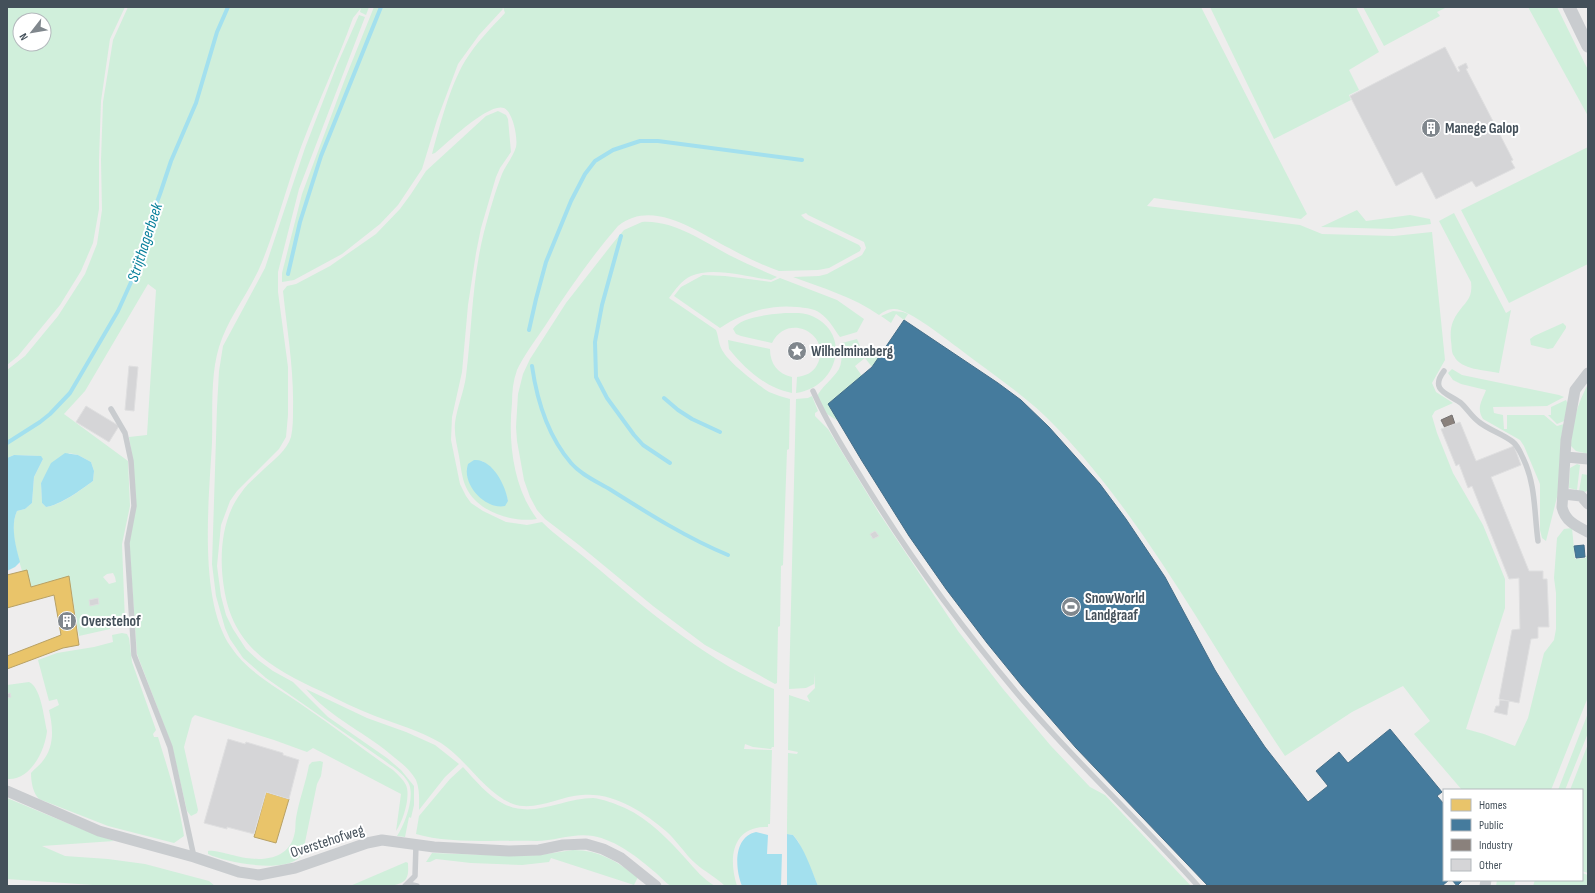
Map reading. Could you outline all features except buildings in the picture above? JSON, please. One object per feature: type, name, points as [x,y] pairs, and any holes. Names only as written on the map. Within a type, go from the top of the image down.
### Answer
[{"type":"street","points":[[1568,7],[1587,40]]},
{"type":"street","points":[[1588,373],[1575,390],[1566,440],[1562,507],[1565,517],[1572,523],[1588,532]]},
{"type":"street","points":[[1566,457],[1588,459]]},
{"type":"street","points":[[1563,494],[1581,496],[1588,504]]},
{"type":"street","name":"Overstehofweg","points":[[7,791],[99,831],[194,857],[240,872],[259,875],[295,868],[367,843],[382,840],[416,845],[509,852],[539,850],[563,845],[586,844],[621,858],[656,886]]},
{"type":"lane","points":[[1444,371],[1439,379],[1441,391],[1461,404],[1479,422],[1514,443],[1520,451],[1528,468],[1534,489],[1538,542]]},
{"type":"lane","points":[[813,391],[832,428],[883,512],[923,571],[959,620],[1021,698],[1096,781],[1198,886]]},
{"type":"lane","points":[[111,409],[125,433],[132,461],[134,506],[127,542],[134,655],[170,747],[194,857]]},
{"type":"lane","points":[[406,885],[415,876],[416,845]]},
{"type":"lane","points":[[406,885],[416,886]]},
{"type":"green space","points":[[7,7],[125,7],[110,39],[101,101],[99,209],[93,243],[81,271],[60,305],[18,356],[7,365]]},
{"type":"green space","points":[[128,7],[369,7],[366,15],[360,12],[361,8],[353,18],[301,147],[262,262],[233,315],[219,347],[214,370],[212,395],[212,443],[208,548],[214,603],[221,627],[231,647],[238,657],[255,673],[393,770],[402,779],[406,785],[408,795],[404,815],[396,831],[401,794],[313,748],[307,752],[195,715],[192,718],[184,747],[198,810],[197,813],[191,816],[187,811],[172,746],[137,654],[129,543],[136,507],[133,461],[129,437],[147,435],[156,290],[148,284],[85,391],[64,414],[128,461],[130,506],[122,544],[125,622],[110,626],[110,629],[79,636],[69,577],[31,587],[27,570],[22,571],[15,541],[15,518],[17,511],[25,509],[32,503],[34,477],[43,459],[40,456],[14,455],[7,458],[7,370],[25,356],[58,316],[85,274],[97,244],[102,210],[101,160],[103,102],[113,40]],"holes":[[[69,453],[78,455],[91,462],[94,471],[93,481],[77,493],[52,506],[46,507],[42,503],[41,483],[45,476]],[[113,573],[116,582],[109,584],[103,577],[107,574]]]},
{"type":"green space","points":[[374,7],[502,7],[503,9],[479,35],[458,64],[437,120],[422,169],[398,205],[380,224],[342,254],[294,280],[282,282],[282,273],[302,194]]},
{"type":"green space","points":[[503,7],[1201,7],[1307,214],[1301,219],[1154,198],[1147,206],[1300,225],[1322,234],[1394,236],[1432,232],[1445,360],[1432,383],[1436,392],[1453,403],[1435,411],[1432,416],[1453,473],[1483,525],[1505,579],[1505,608],[1466,729],[1515,746],[1528,718],[1544,653],[1554,640],[1556,629],[1556,593],[1554,578],[1557,538],[1564,529],[1572,528],[1575,559],[1586,558],[1588,555],[1588,697],[1551,789],[1461,789],[1414,734],[1430,721],[1403,686],[1352,712],[1285,756],[1150,545],[1089,464],[1045,416],[1008,385],[935,330],[907,313],[893,309],[879,315],[848,298],[793,277],[819,276],[827,274],[862,255],[866,248],[864,242],[806,213],[801,215],[805,219],[859,245],[861,248],[860,251],[829,268],[818,270],[779,271],[747,258],[675,220],[660,216],[646,215],[632,218],[618,226],[589,262],[526,353],[517,370],[514,382],[511,418],[514,464],[522,493],[537,519],[528,520],[508,518],[489,511],[474,499],[464,483],[456,440],[455,423],[466,376],[480,250],[499,181],[516,147],[515,132],[510,115],[504,108],[497,108],[489,111],[468,124],[432,154],[446,106],[455,82],[465,61],[484,36],[505,13]],"holes":[[[482,461],[491,468],[499,478],[508,501],[496,506],[479,496],[471,486],[467,474],[467,467]]]},
{"type":"green space","points":[[1210,7],[1356,7],[1379,52],[1349,70],[1359,90],[1349,95],[1351,100],[1274,139]]},
{"type":"green space","points":[[1363,7],[1447,7],[1437,12],[1440,16],[1384,46]]},
{"type":"green space","points":[[1528,7],[1557,7],[1588,70],[1588,116]]},
{"type":"green space","points":[[359,15],[365,17],[299,189],[278,272],[278,292],[288,367],[288,415],[286,437],[279,449],[237,491],[230,501],[221,525],[217,566],[221,596],[226,615],[246,649],[273,671],[293,682],[328,717],[387,758],[401,770],[414,786],[414,805],[411,818],[409,817],[405,837],[397,836],[406,817],[410,802],[410,788],[406,779],[398,770],[266,678],[243,658],[230,639],[225,628],[216,596],[212,564],[217,407],[219,371],[223,346],[265,268],[305,148],[337,65]]},
{"type":"green space","points":[[498,111],[506,115],[508,119],[511,152],[500,168],[496,177],[481,228],[468,305],[462,372],[452,417],[451,440],[460,484],[471,503],[483,511],[506,522],[527,525],[542,522],[654,615],[677,632],[724,664],[774,689],[774,747],[771,749],[753,747],[745,744],[744,749],[772,750],[770,824],[768,824],[768,827],[756,828],[747,832],[740,838],[733,855],[734,875],[737,886],[725,886],[695,863],[671,836],[649,817],[617,800],[594,795],[582,795],[539,805],[521,806],[503,799],[485,785],[459,758],[441,743],[417,731],[349,705],[272,665],[258,654],[246,641],[236,626],[229,609],[222,576],[222,551],[223,539],[229,514],[234,503],[243,490],[283,450],[289,442],[292,434],[293,394],[290,350],[283,291],[287,286],[296,284],[330,266],[376,234],[400,209],[426,171],[486,116]]},
{"type":"green space","points":[[1588,147],[1588,264],[1509,303],[1461,210]]},
{"type":"green space","points":[[1357,210],[1366,221],[1410,215],[1430,219],[1431,224],[1392,229],[1321,227]]},
{"type":"green space","points":[[1454,213],[1506,313],[1511,310],[1499,373],[1468,367],[1457,361],[1452,353],[1451,327],[1455,317],[1468,300],[1471,292],[1471,282],[1439,221]]},
{"type":"green space","points":[[642,222],[665,224],[687,232],[735,258],[777,277],[771,280],[720,272],[700,273],[685,280],[669,298],[716,330],[721,347],[727,358],[745,374],[769,392],[790,399],[783,565],[781,566],[780,626],[778,627],[777,683],[775,684],[705,645],[653,606],[545,519],[537,510],[530,497],[524,480],[516,427],[518,394],[523,374],[530,359],[566,303],[624,230]]},
{"type":"green space","points":[[703,275],[725,276],[771,282],[780,278],[837,300],[864,319],[857,332],[840,337],[829,321],[817,311],[809,308],[787,306],[766,308],[747,314],[720,328],[674,296],[681,287]]},
{"type":"green space","points":[[893,311],[908,314],[904,320],[896,314],[891,323],[881,316]]},
{"type":"green space","points":[[785,313],[806,314],[825,324],[833,335],[836,347],[835,359],[830,371],[822,381],[810,389],[796,393],[797,377],[808,374],[817,365],[820,354],[819,344],[814,336],[797,328],[788,329],[779,334],[772,343],[741,336],[736,334],[733,329],[737,325],[749,319],[764,315]]},
{"type":"green space","points":[[1563,323],[1566,328],[1553,348],[1548,349],[1531,345],[1530,339],[1534,336]]},
{"type":"green space","points":[[857,339],[860,346],[875,357],[879,353],[881,354],[872,367],[865,358],[855,366],[862,376],[828,404],[838,421],[827,414],[817,397],[839,369],[842,343]]},
{"type":"green space","points":[[728,340],[770,349],[771,359],[776,368],[787,376],[792,377],[792,393],[774,387],[757,377],[729,349]]},
{"type":"green space","points":[[1452,369],[1462,375],[1564,397],[1547,406],[1493,407],[1494,413],[1503,415],[1504,429],[1507,429],[1507,415],[1544,415],[1557,426],[1564,424],[1561,438],[1559,489],[1546,541],[1542,538],[1540,530],[1540,484],[1524,446],[1520,440],[1483,419],[1480,408],[1481,401],[1486,390],[1461,384],[1453,380],[1448,373]]},
{"type":"green space","points":[[1588,384],[1588,454],[1576,451],[1571,446],[1571,438],[1576,414]]},
{"type":"green space","points":[[812,396],[818,411],[815,413],[815,416],[828,429],[879,513],[958,631],[1003,689],[1051,746],[1090,787],[1105,795],[1191,886],[818,886],[798,841],[793,835],[787,834],[788,753],[797,754],[798,752],[788,750],[789,695],[810,702],[807,696],[815,688],[814,673],[814,684],[806,688],[789,689],[796,399],[808,398]]},
{"type":"green space","points":[[1566,400],[1568,404],[1564,421],[1557,424],[1548,415],[1551,415],[1551,407]]},
{"type":"green space","points":[[1577,464],[1580,465],[1577,490],[1569,488],[1570,468]]},
{"type":"green space","points":[[1582,474],[1588,475],[1588,490],[1584,493],[1579,491]]},
{"type":"green space","points":[[122,633],[127,634],[129,638],[132,662],[156,730],[153,734],[154,737],[158,737],[176,798],[184,836],[174,843],[108,826],[39,799],[35,794],[31,780],[31,773],[46,756],[51,743],[52,730],[49,710],[59,705],[57,699],[49,701],[38,660],[57,653],[94,647],[113,642],[112,635]]},
{"type":"green space","points":[[29,682],[33,685],[39,696],[47,731],[46,739],[40,756],[29,770],[23,775],[7,779],[7,685]]},
{"type":"green space","points":[[306,689],[367,718],[406,732],[435,745],[459,764],[445,777],[419,810],[419,795],[416,780],[409,771],[384,749],[337,717]]},
{"type":"green space","points":[[1588,713],[1588,733],[1565,789],[1558,789]]},
{"type":"green space","points":[[1588,744],[1588,873],[1583,871],[1583,789],[1570,789]]},
{"type":"green space","points":[[312,762],[323,762],[321,776],[317,784],[303,852],[297,859],[287,864],[274,866],[244,864],[208,854],[208,851],[211,851],[246,858],[261,859],[275,856],[287,849],[295,834],[297,811],[309,765]]},
{"type":"green space","points":[[463,767],[498,801],[515,808],[537,809],[571,801],[593,798],[614,803],[625,808],[658,830],[699,874],[715,886],[676,887],[670,885],[627,850],[602,838],[593,836],[571,836],[536,841],[475,841],[444,839],[416,834],[419,816],[450,779]]},
{"type":"green space","points":[[7,798],[114,841],[42,846],[65,856],[108,859],[145,864],[209,881],[215,886],[107,886],[7,879]]},
{"type":"green space","points":[[573,850],[592,852],[608,858],[623,866],[638,877],[634,885],[551,858],[549,862],[522,865],[471,863],[436,859],[426,862],[432,853],[514,856],[539,855]]},
{"type":"green space","points":[[406,862],[408,863],[408,875],[406,879],[396,885],[380,887],[350,886]]},
{"type":"green space","points":[[1583,873],[1588,875],[1588,886],[1533,886],[1535,881],[1583,881]]},
{"type":"green space","points":[[1497,881],[1516,881],[1514,886],[1496,886]]},
{"type":"water","points":[[65,453],[78,455],[91,462],[94,471],[93,481],[77,493],[52,506],[46,507],[42,503],[41,483],[51,463]]},
{"type":"water","points":[[14,455],[41,456],[43,459],[34,477],[32,503],[25,509],[17,511],[15,517],[14,537],[20,562],[15,567],[7,571],[7,458]]},
{"type":"water","points":[[474,460],[487,463],[497,474],[507,495],[508,501],[505,506],[490,504],[476,494],[471,487],[467,472],[468,464]]},
{"type":"water","points":[[756,832],[768,835],[767,854],[787,854],[787,834],[793,835],[804,853],[818,886],[742,886],[737,863],[738,854],[743,840]]},
{"type":"pier","points":[[787,851],[787,886],[781,886],[782,852]]},
{"type":"waterway","name":"Strijthagerbeek","points":[[7,443],[40,422],[70,393],[118,311],[132,280],[137,257],[149,232],[151,218],[171,161],[196,103],[217,32],[228,7]]},
{"type":"waterway","points":[[288,274],[300,222],[321,156],[381,7]]},
{"type":"waterway","points":[[529,330],[546,262],[571,201],[585,174],[595,161],[613,150],[640,141],[658,141],[802,160]]},
{"type":"waterway","points":[[621,236],[602,305],[595,342],[596,377],[607,398],[634,435],[643,445],[670,463]]},
{"type":"waterway","points":[[532,366],[540,405],[549,429],[555,441],[575,467],[590,478],[668,525],[728,555]]},
{"type":"waterway","points":[[664,398],[692,419],[720,432]]},
{"type":"place","name":"Manege Galop","points":[[1431,128]]},
{"type":"place","name":"Wilhelminaberg","points":[[797,351]]},
{"type":"place","name":"SnowWorld Landgraaf","points":[[1071,607]]},
{"type":"place","name":"Overstehof","points":[[67,621]]}]
